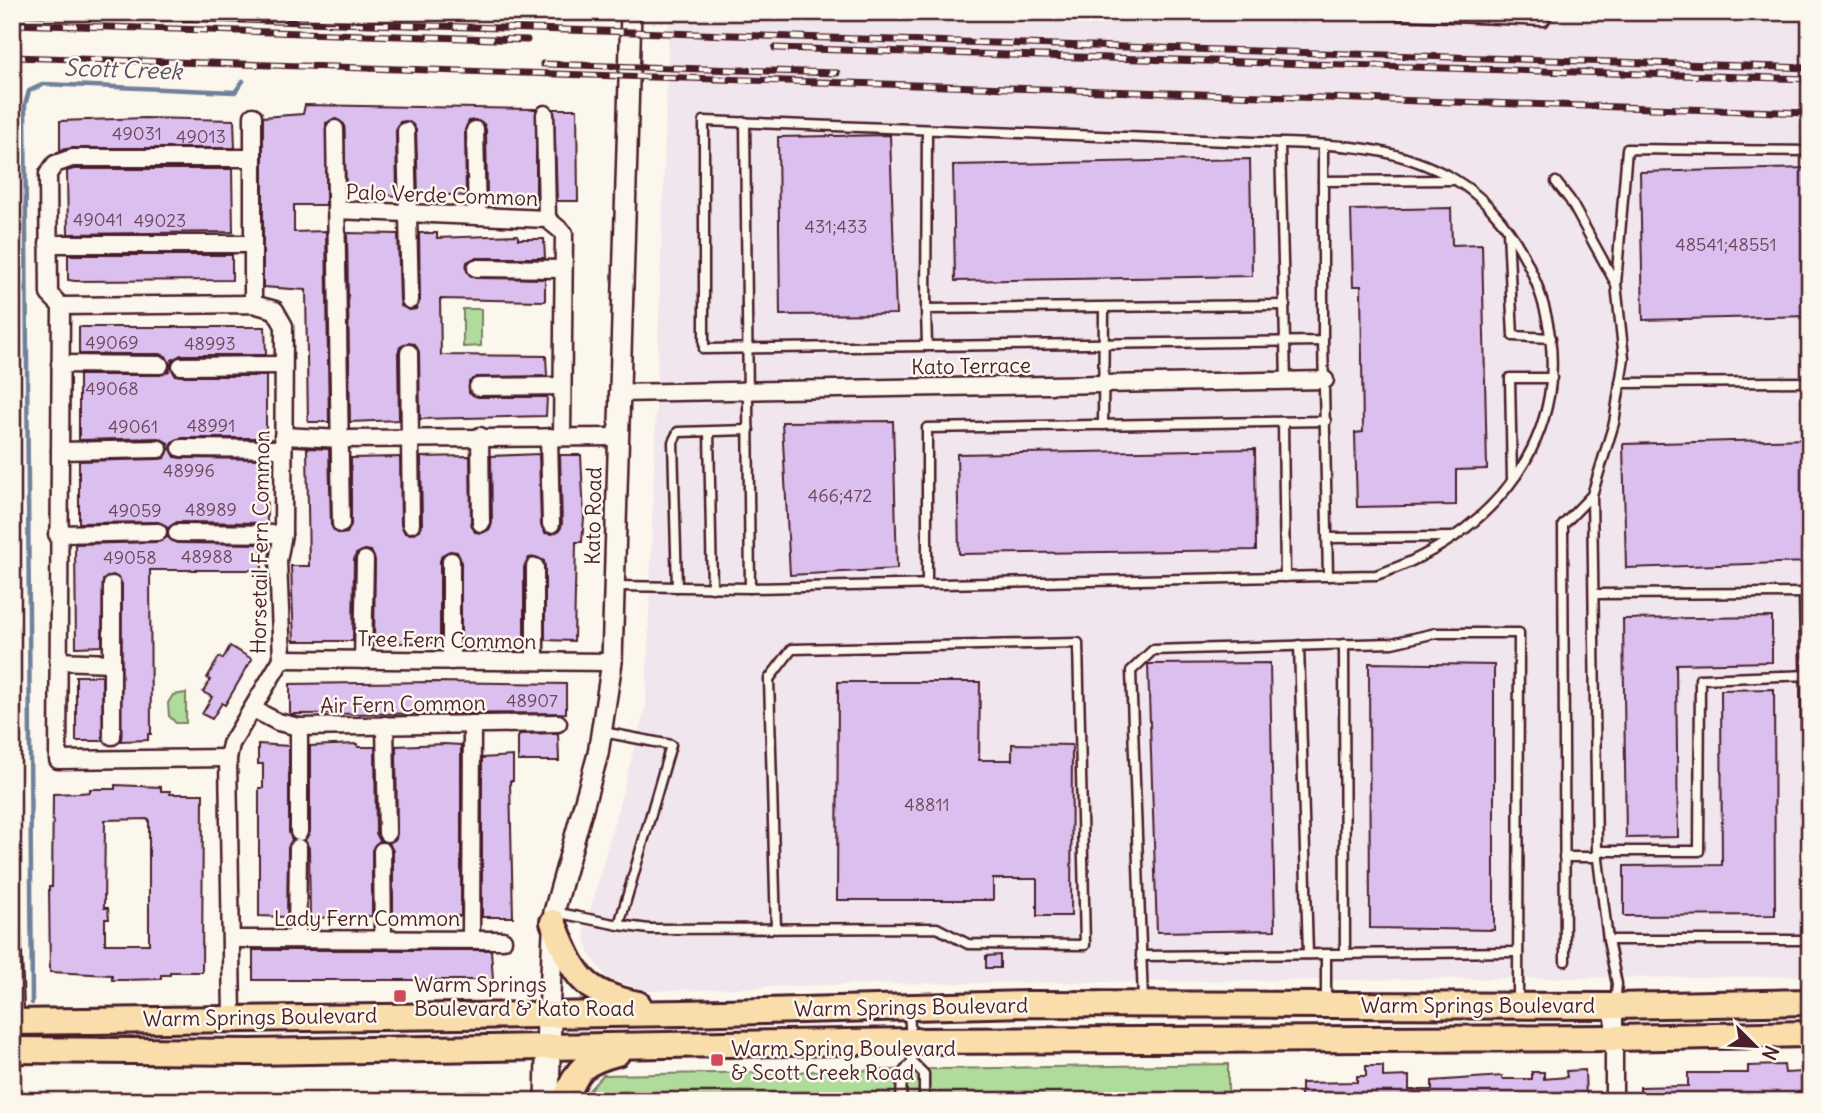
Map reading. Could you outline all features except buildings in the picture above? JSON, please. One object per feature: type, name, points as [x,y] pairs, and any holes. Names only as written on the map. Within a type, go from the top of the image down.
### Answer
[{"type":"main road","points":[[554,917],[572,969],[583,983],[609,999],[684,1013]]},
{"type":"main road","name":"Warm Springs Boulevard","points":[[13,1027],[232,1017],[684,1013],[909,1006],[1614,1006],[1810,1002]]},
{"type":"main road","points":[[547,1101],[548,1014]]},
{"type":"main road","points":[[109,1049],[133,1040],[226,1038],[231,1034],[232,1017]]},
{"type":"main road","points":[[13,1027],[57,1040],[71,1049]]},
{"type":"main road","name":"Warm Springs Boulevard","points":[[12,1050],[251,1052],[647,1046],[911,1051],[1810,1034]]},
{"type":"main road","points":[[565,1101],[580,1068],[594,1060],[647,1046]]},
{"type":"street","name":"Kato Road","points":[[548,1014],[554,917],[603,732],[612,662],[631,12]]},
{"type":"street","points":[[545,114],[547,219]]},
{"type":"street","points":[[253,116],[253,158],[253,244],[253,304],[61,306],[48,294],[48,174],[55,164],[72,158],[253,158]]},
{"type":"street","points":[[335,129],[336,210]]},
{"type":"street","points":[[475,130],[477,216]]},
{"type":"street","points":[[406,131],[410,300]]},
{"type":"street","name":"Palo Verde Common","points":[[341,524],[336,210],[547,219],[564,233],[562,386],[551,524]]},
{"type":"street","points":[[48,243],[253,244]]},
{"type":"street","points":[[476,268],[563,269]]},
{"type":"street","name":"Horsetail Fern Common","points":[[232,1017],[228,758],[232,744],[282,659],[278,561],[283,534],[284,326],[275,310],[253,304]]},
{"type":"street","points":[[61,306],[57,534],[58,760],[228,758]]},
{"type":"street","points":[[410,353],[411,524]]},
{"type":"street","points":[[60,364],[160,365]]},
{"type":"street","points":[[181,366],[283,365]]},
{"type":"street","name":"Kato Terrace","points":[[618,393],[1325,380]]},
{"type":"street","points":[[478,387],[562,386]]},
{"type":"street","points":[[181,449],[410,436],[617,437]]},
{"type":"street","points":[[480,436],[481,523]]},
{"type":"street","points":[[60,451],[159,449]]},
{"type":"street","points":[[57,534],[158,532]]},
{"type":"street","points":[[177,533],[283,534]]},
{"type":"street","points":[[363,660],[365,560]]},
{"type":"street","points":[[451,561],[451,661]]},
{"type":"street","points":[[535,568],[535,661]]},
{"type":"street","points":[[111,736],[112,585]]},
{"type":"street","name":"Tree Fern Common","points":[[282,659],[612,662]]},
{"type":"street","points":[[58,661],[112,663]]},
{"type":"street","name":"Air Fern Common","points":[[253,709],[278,722],[299,727],[558,723]]},
{"type":"street","points":[[471,724],[471,939]]},
{"type":"street","points":[[385,725],[387,833]]},
{"type":"street","points":[[296,939],[299,727]]},
{"type":"street","points":[[382,851],[383,939]]},
{"type":"street","points":[[12,938],[13,1027]]},
{"type":"street","name":"Lady Fern Common","points":[[232,939],[503,940]]},
{"type":"street","points":[[1614,1006],[1614,1101]]},
{"type":"lane","points":[[1334,12],[1544,22],[1549,12]]},
{"type":"lane","points":[[615,586],[750,588],[1376,575],[1414,562],[1457,537],[1495,503],[1528,461],[1550,402],[1551,338],[1544,300],[1524,254],[1494,210],[1455,180],[1400,154],[1323,145],[704,121],[704,349],[1323,341]]},
{"type":"lane","points":[[745,122],[750,588]]},
{"type":"lane","points":[[927,130],[927,346]]},
{"type":"lane","points":[[1280,143],[1286,382]]},
{"type":"lane","points":[[1323,145],[1323,341],[1328,576]]},
{"type":"lane","points":[[1614,1006],[1618,984],[1608,940],[1598,854],[1592,495],[1614,423],[1624,358],[1616,284],[1627,149],[1810,151]]},
{"type":"lane","points":[[1323,181],[1455,180]]},
{"type":"lane","points":[[1556,183],[1570,200],[1616,284]]},
{"type":"lane","points":[[1508,231],[1513,336],[1551,338]]},
{"type":"lane","points":[[926,309],[1285,305]]},
{"type":"lane","points":[[1103,425],[1104,309]]},
{"type":"lane","points":[[1512,481],[1510,378],[1552,377]]},
{"type":"lane","points":[[1620,383],[1810,382]]},
{"type":"lane","points":[[927,585],[927,428],[1326,421]]},
{"type":"lane","points":[[1283,422],[1285,577]]},
{"type":"lane","points":[[677,587],[673,442],[678,432],[748,430]]},
{"type":"lane","points":[[709,432],[712,588]]},
{"type":"lane","points":[[1565,961],[1563,525],[1592,495]]},
{"type":"lane","points":[[1328,538],[1457,537]]},
{"type":"lane","points":[[1594,594],[1807,593],[1810,960]]},
{"type":"lane","points":[[1143,1004],[1131,671],[1153,650],[1392,643],[1436,632],[1519,633],[1518,1006]]},
{"type":"lane","points":[[554,917],[649,929],[776,929],[937,928],[968,944],[1085,945],[1077,643],[792,649],[769,679],[776,929]]},
{"type":"lane","points":[[1344,644],[1345,954]]},
{"type":"lane","points":[[1299,645],[1308,954]]},
{"type":"lane","points":[[1564,858],[1699,850],[1700,679],[1807,675]]},
{"type":"lane","points":[[603,732],[671,745],[619,925]]},
{"type":"lane","points":[[1608,940],[1809,940]]},
{"type":"lane","points":[[1141,956],[1518,952]]},
{"type":"lane","points":[[1326,954],[1326,1005]]},
{"type":"lane","points":[[901,1101],[902,1074],[911,1051],[909,1006]]},
{"type":"lane","points":[[911,1051],[924,1074],[924,1101]]},
{"type":"shaded area","points":[[462,12],[1810,12],[1810,976],[861,984],[649,991],[608,979],[590,955],[584,933],[646,705],[669,20]]},
{"type":"green space","points":[[463,309],[481,309],[481,346],[463,347]]},
{"type":"green space","points":[[186,693],[186,723],[176,723],[169,716],[168,703],[173,695]]},
{"type":"green space","points":[[1228,1064],[1228,1101],[579,1101],[603,1075]]},
{"type":"waterway","name":"Scott Creek","points":[[32,1003],[25,105],[29,91],[44,84],[235,92],[243,81]]},
{"type":"railway","points":[[12,13],[1810,68]]},
{"type":"railway","points":[[12,24],[527,40]]},
{"type":"railway","points":[[775,48],[1810,79]]},
{"type":"railway","points":[[12,57],[1810,113]]},
{"type":"railway","points":[[543,64],[837,73]]},
{"type":"place","name":"Warm Springs Boulevard & Kato Road","points":[[400,996]]},
{"type":"place","name":"Warm Spring Boulevard & Scott Creek Road","points":[[717,1060]]}]
